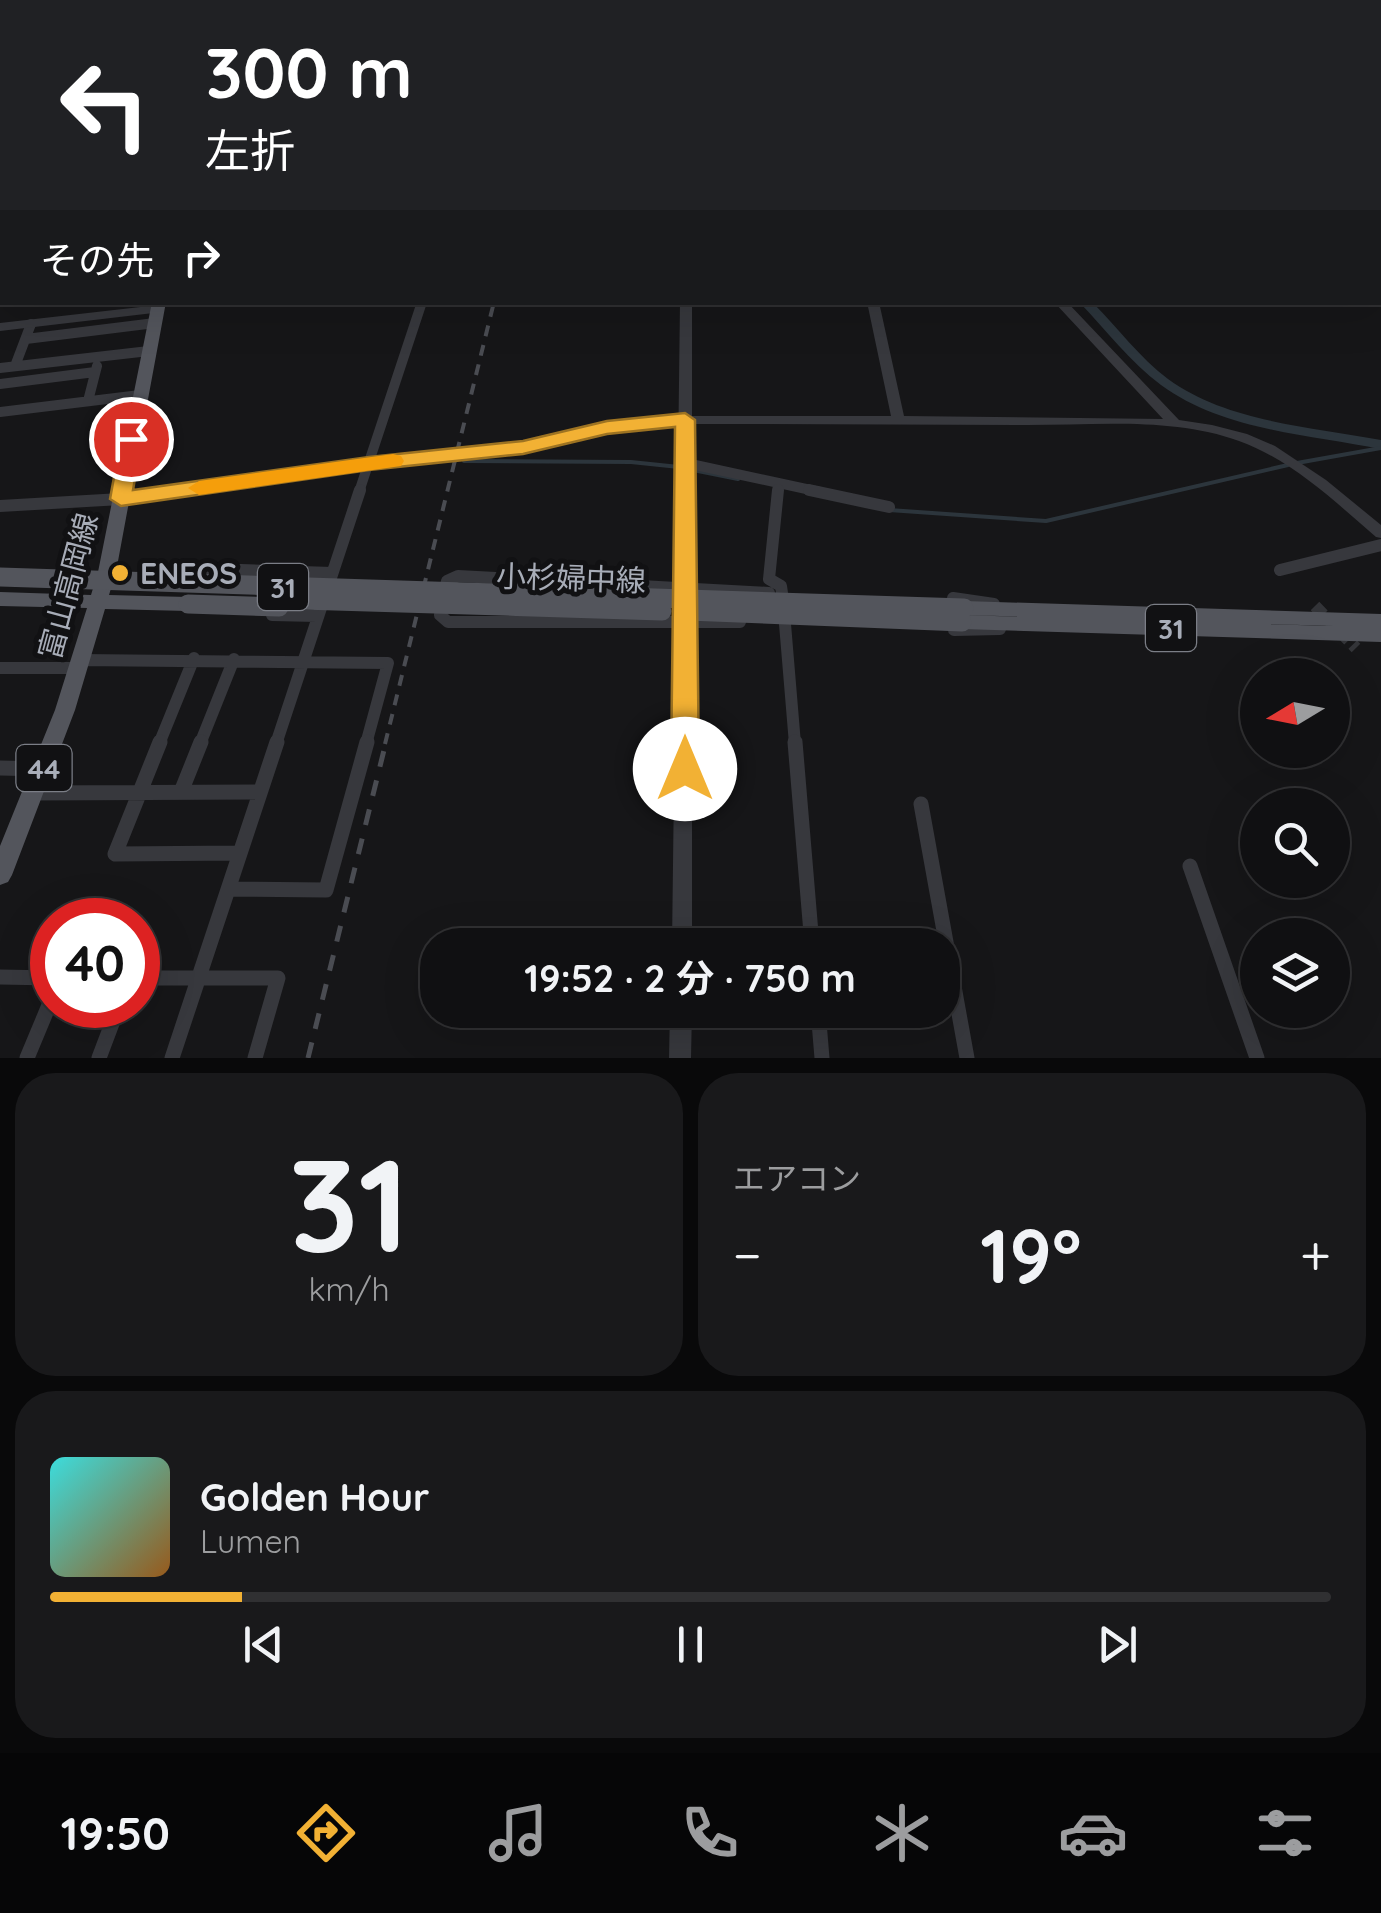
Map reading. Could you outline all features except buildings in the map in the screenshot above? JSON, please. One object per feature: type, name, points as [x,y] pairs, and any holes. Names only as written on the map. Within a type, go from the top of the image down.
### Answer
[{"type":"main road","name":"富山高岡線","points":[[0,874],[44,768],[107,572],[157,312]]},
{"type":"main road","name":"31","points":[[0,569],[500,585],[565,602]]},
{"type":"main road","name":"小杉婦中線","points":[[0,577],[565,602]]},
{"type":"main road","name":"小杉婦中線","points":[[0,589],[963,615],[1381,635]]},
{"type":"main road","name":"31","points":[[0,599],[486,614],[565,602]]},
{"type":"main road","name":"小杉婦中線","points":[[1030,618],[1381,621]]},
{"type":"street","points":[[172,1058],[421,305]]},
{"type":"street","points":[[682,928],[686,305]]},
{"type":"street","points":[[874,305],[898,420]]},
{"type":"street","points":[[1063,305],[1174,422]]},
{"type":"street","points":[[0,327],[157,312]]},
{"type":"street","points":[[26,339],[157,312]]},
{"type":"street","points":[[15,366],[32,324]]},
{"type":"street","points":[[0,368],[150,351]]},
{"type":"street","points":[[88,401],[100,355]]},
{"type":"street","points":[[0,384],[96,372]]},
{"type":"street","points":[[0,412],[140,395]]},
{"type":"street","points":[[0,506],[121,499],[369,464],[523,448],[607,428],[685,420],[1174,422],[1207,425],[1265,444],[1312,474],[1381,534]]},
{"type":"street","points":[[686,463],[888,507]]},
{"type":"street","points":[[779,483],[769,579],[781,586],[782,593]]},
{"type":"street","points":[[1280,570],[1381,544]]},
{"type":"street","points":[[158,574],[181,568],[332,573]]},
{"type":"street","points":[[458,576],[965,599],[1030,618],[979,630],[685,620],[448,622],[440,615],[448,581],[458,576]]},
{"type":"street","points":[[178,604],[177,611],[317,616]]},
{"type":"street","points":[[785,624],[811,928]]},
{"type":"street","points":[[194,658],[115,854],[239,853]]},
{"type":"street","points":[[0,668],[194,658],[388,662],[326,890],[230,888]]},
{"type":"street","points":[[181,792],[234,659]]},
{"type":"street","points":[[0,768],[44,768]]},
{"type":"street","points":[[34,793],[260,792]]},
{"type":"street","points":[[920,804],[967,1058]]},
{"type":"street","points":[[1190,866],[1257,1058]]},
{"type":"street","points":[[0,977],[30,978]]},
{"type":"street","points":[[160,978],[278,978],[255,1058]]},
{"type":"street","points":[[26,1058],[39,1028]]},
{"type":"street","points":[[99,1058],[110,1028]]},
{"type":"street","points":[[680,1058],[681,1028]]},
{"type":"street","points":[[820,1028],[822,1058]]},
{"type":"shaded area","points":[[1082,305],[1095,305],[1148,362],[1191,393],[1270,421],[1381,440],[1381,449],[1267,429],[1211,412],[1161,385]]},
{"type":"waterway","points":[[1297,463],[1381,448]]},
{"type":"waterway","points":[[464,461],[631,462],[679,467]]},
{"type":"waterway","points":[[889,510],[1046,521],[1288,465]]},
{"type":"waterway","points":[[688,469],[738,479]]},
{"type":"tunnel","points":[[1315,606],[1356,648]]},
{"type":"railway","points":[[385,744],[493,305]]},
{"type":"railway","points":[[308,1058],[386,742]]},
{"type":"slow traffic","points":[[199,488],[393,461]]},
{"type":"place","name":"ENEOS","points":[[120,573]]},
{"type":"route","points":[[131,439],[121,499],[369,464],[523,448],[607,428],[685,420],[685,769]]}]
